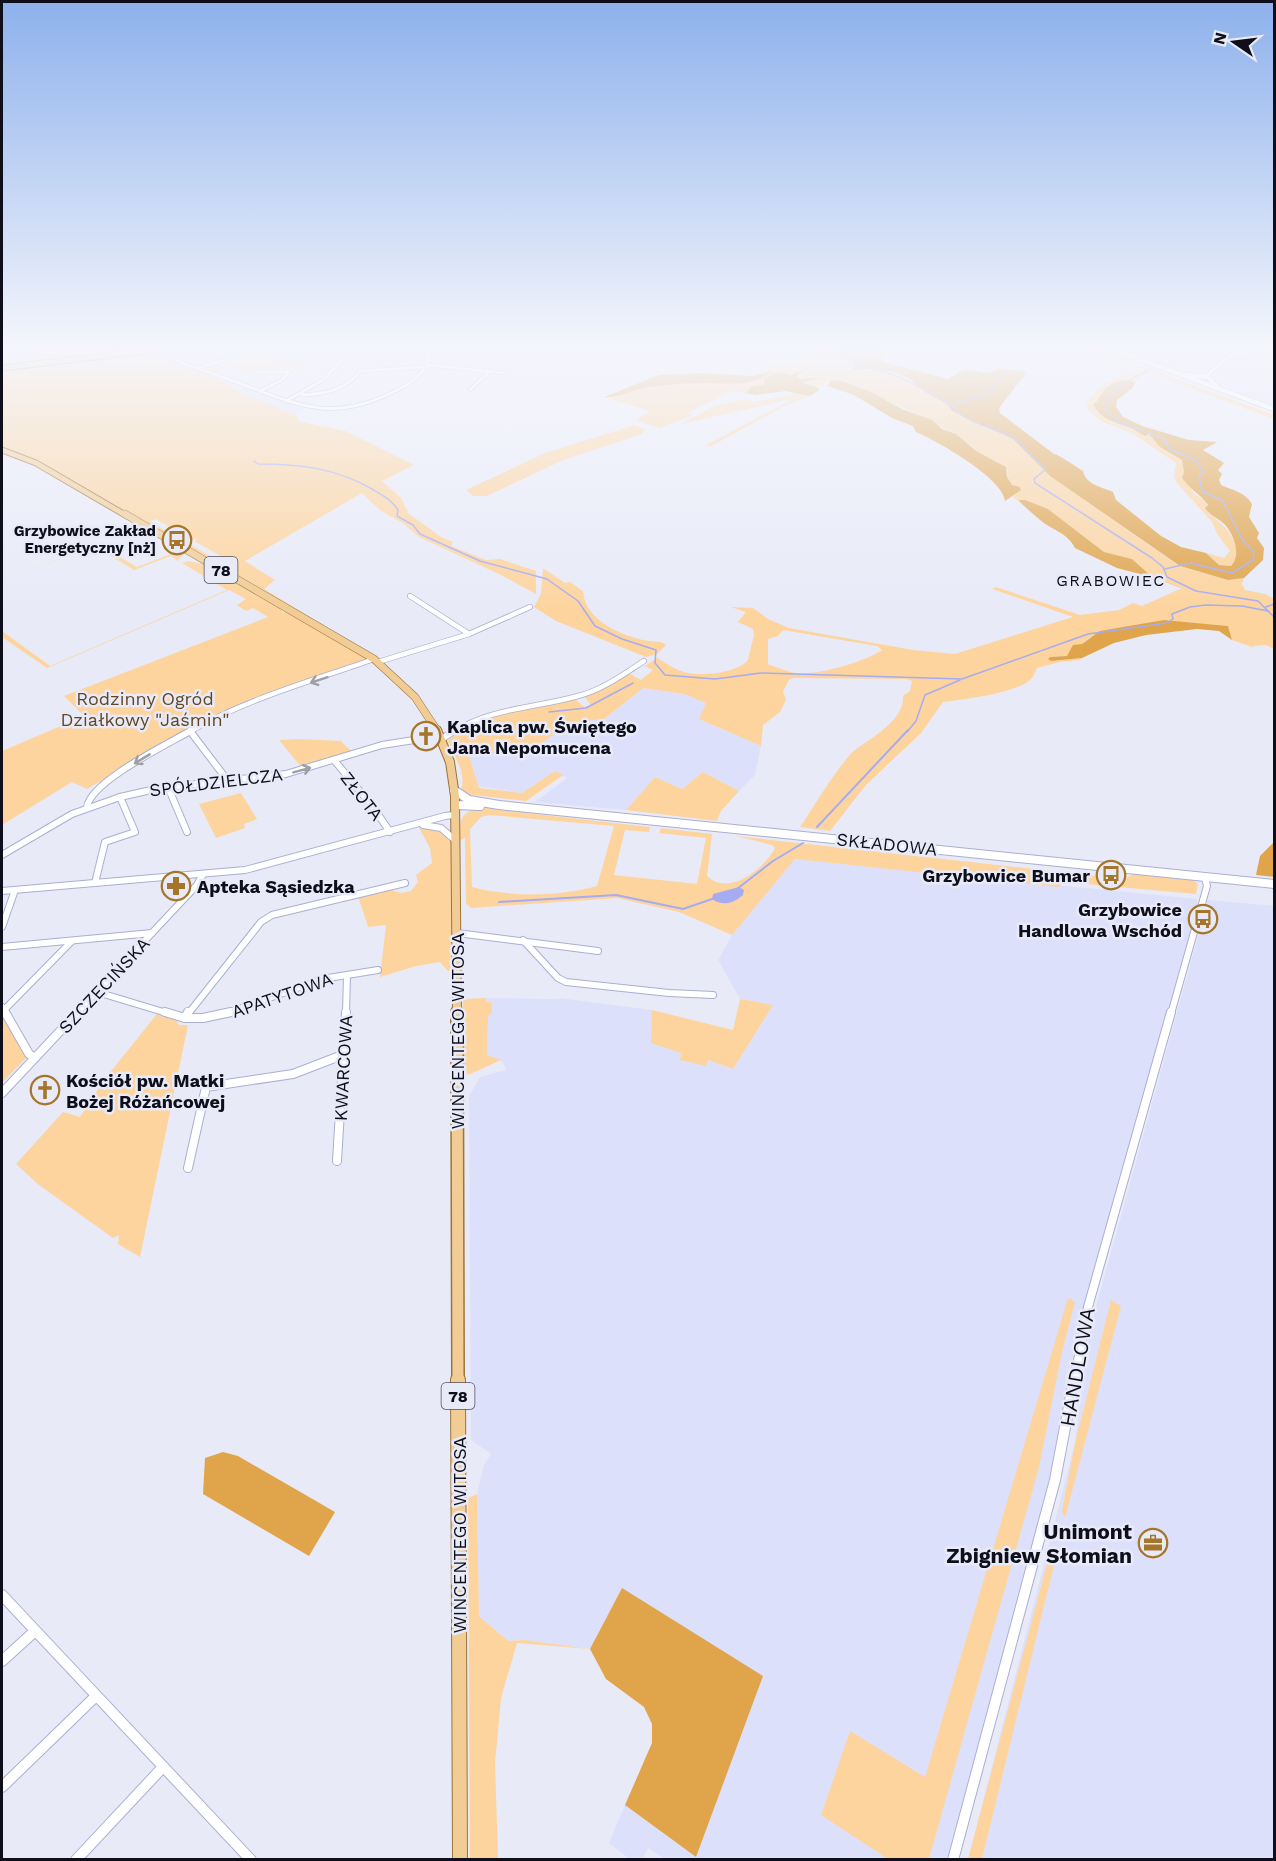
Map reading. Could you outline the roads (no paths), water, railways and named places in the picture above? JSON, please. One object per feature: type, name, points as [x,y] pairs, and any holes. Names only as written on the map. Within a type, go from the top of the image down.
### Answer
[{"type":"main road","name":"WINCENTEGO WITOSA","points":[[2,450],[36,463],[376,661],[415,696],[441,738],[450,763],[455,805],[457,933],[460,1860]]},
{"type":"main road","points":[[454,789],[466,799],[479,804]]},
{"type":"main road","name":"SKŁADOWA","points":[[455,821],[464,812],[479,804]]},
{"type":"main road","name":"SKŁADOWA","points":[[455,805],[499,805],[1275,884]]},
{"type":"street","points":[[410,596],[469,634]]},
{"type":"street","points":[[87,807],[88,801],[110,778],[190,731],[259,700],[376,661],[469,634],[530,607]]},
{"type":"street","points":[[441,738],[481,717],[584,695],[620,677],[644,661]]},
{"type":"street","points":[[190,731],[225,777],[225,782]]},
{"type":"street","name":"SPÓŁDZIELCZA","points":[[2,855],[87,807],[120,797],[168,787],[280,775],[387,744],[441,738]]},
{"type":"street","name":"ZŁOTA","points":[[334,760],[373,807],[390,832]]},
{"type":"street","points":[[168,787],[187,832]]},
{"type":"street","points":[[95,883],[105,842],[135,832],[120,797]]},
{"type":"street","points":[[440,817],[455,805]]},
{"type":"street","points":[[2,891],[253,868],[440,817],[451,815],[455,821],[449,828],[430,825],[413,826]]},
{"type":"street","points":[[441,828],[456,842]]},
{"type":"street","name":"SZCZECIŃSKA","points":[[2,1093],[152,933],[196,885],[203,874]]},
{"type":"street","name":"HANDLOWA","points":[[953,1860],[1060,1459],[1088,1307],[1207,886],[1205,877]]},
{"type":"street","points":[[97,992],[185,1018],[192,1006],[261,922],[272,915],[405,883]]},
{"type":"street","points":[[2,927],[15,890]]},
{"type":"street","points":[[2,947],[152,933]]},
{"type":"street","points":[[457,933],[598,951]]},
{"type":"street","points":[[523,940],[558,978],[566,982],[669,993],[714,995]]},
{"type":"street","points":[[35,1058],[29,1054],[3,1008],[72,941]]},
{"type":"street","name":"APATYTOWA","points":[[185,1018],[201,1018],[246,1010],[316,980],[378,970]]},
{"type":"street","name":"KWARCOWA","points":[[337,1161],[345,1054],[347,975]]},
{"type":"street","points":[[188,1168],[206,1087],[293,1074],[345,1054]]},
{"type":"street","points":[[2,1595],[251,1860]]},
{"type":"street","points":[[2,1661],[35,1631]]},
{"type":"street","points":[[2,1787],[96,1696]]},
{"type":"street","points":[[76,1860],[163,1767]]},
{"type":"water","points":[[739,887],[744,890],[743,895],[732,902],[720,903],[712,899],[713,894]]},
{"type":"waterway","points":[[1012,437],[1046,469],[1034,479],[1035,483],[1152,558],[1163,567],[1167,577],[1196,591],[1258,601],[1268,611]]},
{"type":"waterway","points":[[1159,437],[1164,439],[1170,449],[1197,461],[1203,472],[1199,478],[1203,492],[1223,501],[1242,539],[1254,552],[1253,560],[1232,573],[1190,563],[1165,569]]},
{"type":"waterway","points":[[254,461],[258,464],[317,469],[345,476],[372,489],[393,503],[398,510],[397,516],[413,525],[420,534],[480,561],[547,579],[578,601],[595,626],[622,639],[656,650],[655,663],[665,675],[715,679],[761,673],[962,679],[1088,634],[1167,623],[1173,619],[1172,614],[1190,607],[1242,606],[1268,611]]},
{"type":"waterway","points":[[1266,607],[1274,604]]},
{"type":"waterway","points":[[1268,611],[1274,617]]},
{"type":"waterway","points":[[907,732],[916,721],[925,695],[960,680]]},
{"type":"waterway","points":[[549,712],[586,708],[633,683]]},
{"type":"waterway","points":[[817,827],[908,730]]},
{"type":"waterway","points":[[737,889],[773,861],[803,843]]},
{"type":"waterway","points":[[499,902],[616,895],[683,909],[715,898]]},
{"type":"place","name":"Grzybowice Zakład Energetyczny [nż]","points":[[177,540]]},
{"type":"place","name":"Kaplica pw. Świętego Jana Nepomucena","points":[[426,736]]},
{"type":"place","name":"Grzybowice Bumar","points":[[1111,875]]},
{"type":"place","name":"Apteka Sąsiedzka","points":[[176,886]]},
{"type":"place","name":"Grzybowice Handlowa Wschód","points":[[1203,919]]},
{"type":"place","name":"Kościół pw. Matki Bożej Różańcowej","points":[[45,1090]]},
{"type":"place","name":"Unimont Zbigniew Słomian","points":[[1153,1543]]},
{"type":"district","name":"GRABOWIEC","points":[[1111,580]]},
{"type":"park label","name":"Rodzinny Ogród Działkowy \"Jaśmin\"","points":[[145,708]]}]
